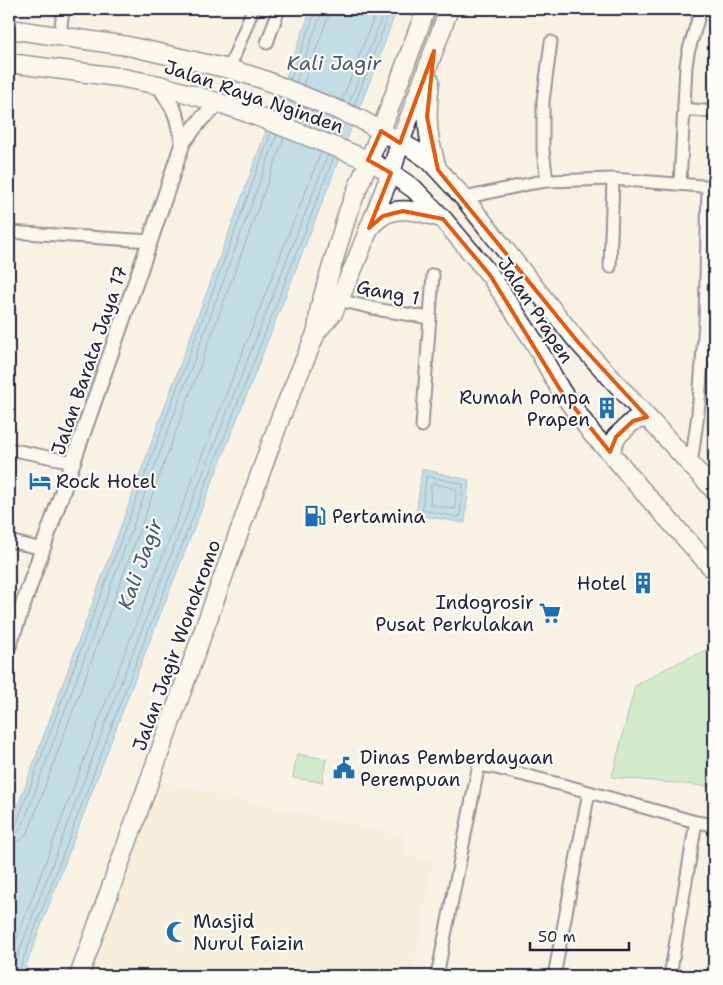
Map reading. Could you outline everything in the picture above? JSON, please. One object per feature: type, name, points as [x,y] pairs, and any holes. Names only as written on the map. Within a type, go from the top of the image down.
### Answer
[{"type":"main road","name":"Jalan Jagir Wonokromo","points":[[79,976],[281,416],[317,330],[320,306],[346,221],[426,9]]},
{"type":"main road","points":[[438,170],[430,143],[427,117],[428,94],[434,50],[450,9]]},
{"type":"main road","name":"Jalan Raya Nginden","points":[[9,29],[128,46],[230,69],[262,79],[360,118],[400,143]]},
{"type":"main road","name":"Jalan Jagir Wonokromo","points":[[317,330],[333,313],[355,264],[391,173],[434,50]]},
{"type":"main road","name":"Jalan Raya Nginden","points":[[9,63],[118,77],[159,85],[220,103],[344,149],[391,173]]},
{"type":"main road","name":"Jalan Prapen","points":[[400,143],[429,160],[464,198],[640,419],[691,464],[714,490]]},
{"type":"main road","name":"Jalan Prapen","points":[[391,173],[414,189],[443,218],[490,275],[533,340],[561,391],[593,435],[613,444],[638,486],[714,570]]},
{"type":"main road","points":[[369,228],[383,216],[394,212],[416,211],[443,218]]},
{"type":"main road","points":[[613,444],[640,419]]},
{"type":"street","points":[[60,36],[63,9]]},
{"type":"street","points":[[230,69],[252,9]]},
{"type":"street","points":[[267,43],[279,9]]},
{"type":"street","points":[[680,184],[688,53],[701,9]]},
{"type":"street","points":[[546,181],[543,150],[544,101],[551,42]]},
{"type":"street","name":"Jalan Barata Jaya 17","points":[[159,85],[173,108],[182,142]]},
{"type":"street","name":"Jalan Barata Jaya 17","points":[[10,640],[74,462],[182,142],[203,117],[220,103]]},
{"type":"street","points":[[684,109],[714,112]]},
{"type":"street","points":[[610,267],[613,179]]},
{"type":"street","points":[[464,198],[546,181],[613,179],[711,186],[705,323],[698,414],[691,464]]},
{"type":"street","points":[[9,232],[150,241]]},
{"type":"street","points":[[422,426],[433,274]]},
{"type":"street","name":"Gang 1","points":[[339,300],[381,310],[430,318]]},
{"type":"street","points":[[9,449],[74,462]]},
{"type":"street","points":[[9,541],[43,549]]},
{"type":"street","points":[[437,976],[478,769],[481,766],[492,767],[696,822],[714,825]]},
{"type":"street","points":[[554,976],[589,792]]},
{"type":"street","points":[[670,976],[696,822]]},
{"type":"highlighted area","points":[[434,51],[427,117],[438,170],[578,342],[647,417],[633,421],[616,437],[610,452],[561,391],[490,275],[443,219],[403,211],[383,216],[369,228],[391,173],[368,160],[381,131],[400,143]]},
{"type":"shaded area","points":[[161,782],[404,836],[403,855],[433,859],[413,976],[93,976],[85,974],[117,888]]},
{"type":"green space","points":[[714,646],[714,787],[612,777],[635,686],[667,668]]},
{"type":"green space","points":[[297,754],[326,759],[322,782],[293,778]]},
{"type":"water","name":"Kali Jagir","points":[[311,9],[397,9],[131,689],[22,976],[9,976],[9,830]]},
{"type":"water","points":[[422,469],[469,480],[465,523],[416,515]]},
{"type":"place","name":"Rumah Pompa Prapen","points":[[607,408]]},
{"type":"place","name":"Rock Hotel","points":[[40,481]]},
{"type":"place","name":"Pertamina","points":[[315,516]]},
{"type":"place","name":"Hotel","points":[[643,583]]},
{"type":"place","name":"Indogrosir Pusat Perkulakan","points":[[550,613]]},
{"type":"place","name":"Dinas Pemberdayaan Perempuan","points":[[344,768]]},
{"type":"place","name":"Masjid Nurul Faizin","points":[[177,932]]}]
